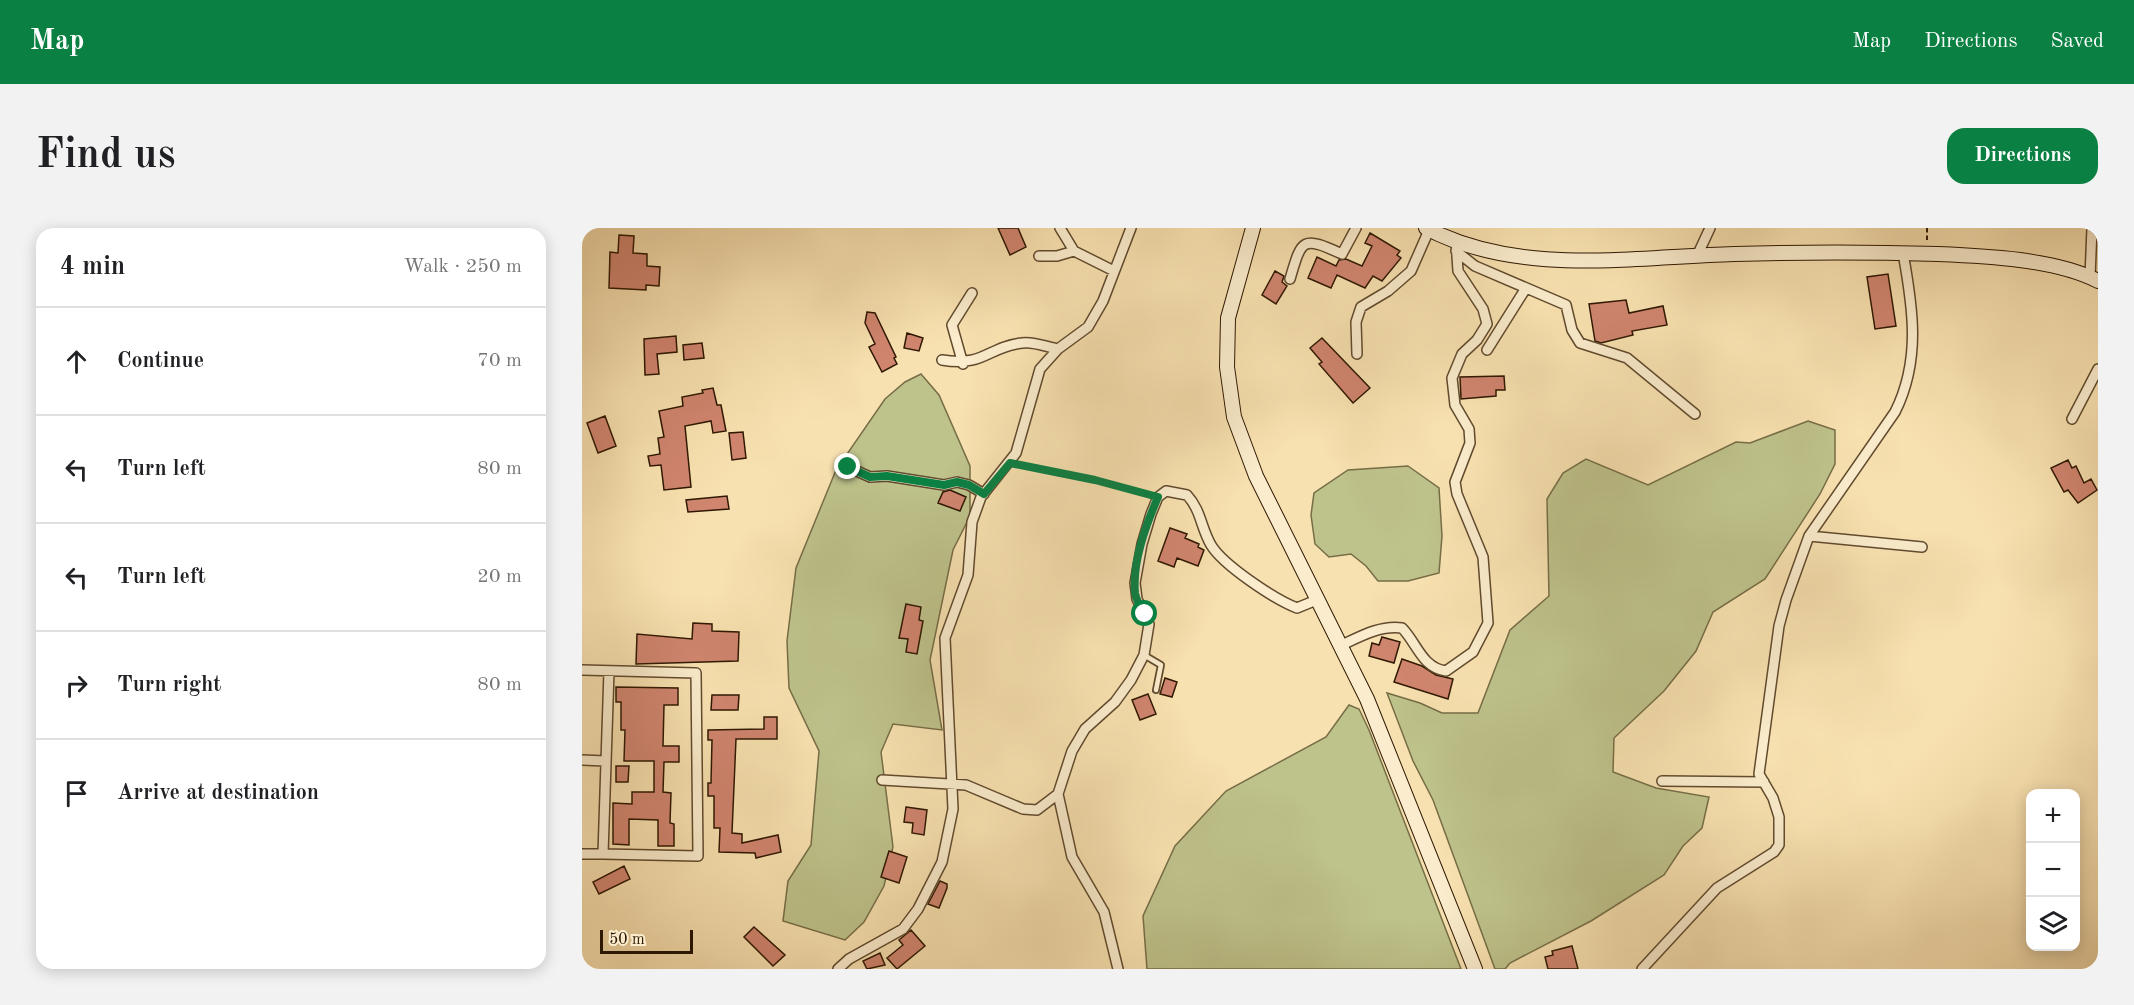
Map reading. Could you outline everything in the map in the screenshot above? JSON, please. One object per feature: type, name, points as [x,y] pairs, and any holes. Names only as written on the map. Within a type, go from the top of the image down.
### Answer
[{"type":"street","points":[[1060,228],[1074,251],[1114,271]]},
{"type":"street","points":[[838,969],[849,959],[903,929],[918,909],[942,862],[953,809],[945,638],[968,575],[972,522],[984,494],[1016,453],[1040,369],[1058,349],[1088,327],[1103,301],[1131,228]]},
{"type":"street","points":[[1253,228],[1228,318],[1230,393],[1234,417],[1256,476],[1367,699],[1475,969]]},
{"type":"street","points":[[1290,279],[1298,253],[1306,243],[1314,241],[1342,254],[1356,228]]},
{"type":"street","points":[[1697,256],[1710,228]]},
{"type":"street","points":[[1456,247],[1550,260],[1849,251],[1969,255],[2013,261],[2094,279],[2092,228]]},
{"type":"street","points":[[1357,354],[1356,322],[1361,307],[1388,291],[1411,271],[1427,229],[1456,247],[1475,266],[1566,305],[1572,330],[1580,343],[1628,358],[1695,414]]},
{"type":"street","points":[[1342,645],[1382,629],[1402,628],[1425,661],[1438,670],[1446,671],[1473,652],[1488,623],[1483,557],[1457,494],[1455,482],[1470,443],[1468,429],[1455,405],[1452,378],[1462,354],[1477,340],[1487,324],[1483,309],[1458,271],[1456,247]]},
{"type":"street","points":[[1039,256],[1057,256],[1074,251]]},
{"type":"street","points":[[1642,969],[1717,888],[1774,852],[1779,845],[1779,817],[1760,769],[1779,626],[1809,536],[1895,412],[1906,390],[1914,344],[1912,301],[1903,253]]},
{"type":"street","points":[[1487,350],[1526,288]]},
{"type":"street","points":[[963,364],[952,325],[972,293]]},
{"type":"street","points":[[942,360],[963,364],[1025,342],[1058,349]]},
{"type":"street","points":[[2072,419],[2098,369]]},
{"type":"street","points":[[848,467],[870,477],[887,476],[944,485],[957,482],[969,485],[984,494]]},
{"type":"street","points":[[1118,969],[1104,912],[1071,856],[1058,794],[1072,752],[1085,729],[1115,702],[1131,680],[1144,655],[1149,624],[1137,599],[1135,584],[1142,544],[1158,497],[1166,491],[1187,495],[1200,514],[1210,544],[1259,588],[1297,608],[1319,599]]},
{"type":"street","points":[[1809,536],[1922,547]]},
{"type":"street","points":[[582,670],[696,673],[698,856],[582,854]]},
{"type":"street","points":[[603,854],[609,671]]},
{"type":"street","points":[[582,760],[605,761]]},
{"type":"street","points":[[882,780],[975,787],[1023,809],[1037,810],[1058,794]]},
{"type":"street","points":[[1662,781],[1764,782]]},
{"type":"lane","points":[[1144,655],[1161,665],[1156,690]]},
{"type":"path","points":[[1010,463],[1095,480],[1158,497]]},
{"type":"green space","points":[[921,374],[939,395],[970,466],[970,516],[953,550],[930,660],[942,730],[893,724],[881,752],[893,847],[884,886],[864,922],[845,940],[783,921],[788,881],[811,845],[819,751],[789,688],[787,641],[796,568],[836,470],[885,399],[905,382]]},
{"type":"green space","points":[[1808,421],[1835,430],[1835,464],[1820,494],[1765,579],[1713,612],[1696,651],[1664,691],[1614,738],[1613,772],[1656,788],[1709,797],[1702,828],[1683,846],[1664,875],[1591,921],[1510,963],[1505,969],[1495,969],[1433,800],[1413,761],[1387,693],[1420,703],[1442,713],[1478,713],[1510,630],[1549,596],[1547,499],[1563,473],[1586,459],[1648,485],[1736,442],[1750,443]]},
{"type":"green space","points":[[1408,466],[1439,488],[1442,536],[1439,573],[1408,581],[1378,581],[1366,566],[1351,554],[1329,557],[1315,544],[1311,515],[1314,493],[1348,470]]},
{"type":"green space","points":[[1349,705],[1359,709],[1369,730],[1461,969],[1147,969],[1143,916],[1175,846],[1226,791],[1326,737]]},
{"type":"building","points":[[998,228],[1018,228],[1026,247],[1010,255]]},
{"type":"building","points":[[1370,233],[1400,251],[1397,255],[1401,258],[1382,281],[1373,276],[1365,288],[1337,275],[1331,288],[1308,278],[1317,257],[1336,266],[1339,260],[1346,259],[1362,266],[1372,246],[1365,243]]},
{"type":"building","points":[[619,235],[634,236],[633,253],[647,254],[647,266],[660,267],[659,286],[646,285],[646,290],[609,288],[610,252],[618,253]]},
{"type":"building","points":[[1275,271],[1284,276],[1282,282],[1287,286],[1276,304],[1262,295]]},
{"type":"building","points":[[1888,274],[1896,326],[1875,329],[1867,277]]},
{"type":"building","points":[[1626,300],[1629,313],[1663,306],[1667,325],[1632,331],[1633,335],[1601,343],[1595,341],[1589,304]]},
{"type":"building","points":[[867,312],[875,313],[896,357],[894,358],[897,364],[882,372],[869,347],[875,344],[865,323]]},
{"type":"building","points":[[907,333],[923,338],[919,351],[904,348]]},
{"type":"building","points":[[676,336],[677,352],[657,354],[659,374],[645,375],[644,339]]},
{"type":"building","points":[[1322,338],[1370,388],[1353,403],[1319,364],[1322,362],[1310,348]]},
{"type":"building","points":[[702,343],[704,358],[684,360],[683,345]]},
{"type":"building","points":[[1504,376],[1505,390],[1496,390],[1496,396],[1461,399],[1460,377]]},
{"type":"building","points":[[713,388],[717,405],[721,405],[726,431],[713,433],[711,421],[685,426],[691,487],[664,490],[661,465],[650,466],[648,456],[660,454],[658,438],[664,437],[659,411],[683,406],[682,397],[703,393],[702,390]]},
{"type":"building","points":[[605,416],[616,446],[598,453],[587,423]]},
{"type":"building","points":[[743,432],[746,458],[732,460],[729,433]]},
{"type":"building","points":[[2068,460],[2072,468],[2076,466],[2084,483],[2091,479],[2097,490],[2078,503],[2068,490],[2064,492],[2051,468]]},
{"type":"building","points":[[950,490],[966,497],[960,511],[938,503],[943,492]]},
{"type":"building","points":[[727,496],[729,509],[688,512],[686,500]]},
{"type":"building","points":[[1170,528],[1187,534],[1185,538],[1199,544],[1198,547],[1204,550],[1198,566],[1177,558],[1174,567],[1158,561]]},
{"type":"building","points":[[906,604],[921,607],[919,620],[923,621],[917,654],[906,652],[908,639],[899,638]]},
{"type":"building","points":[[693,623],[712,624],[712,631],[739,632],[738,661],[636,664],[637,634],[692,639]]},
{"type":"building","points":[[1382,637],[1400,642],[1394,663],[1369,656],[1372,643],[1379,645]]},
{"type":"building","points":[[1402,659],[1422,666],[1436,675],[1453,679],[1448,699],[1394,682]]},
{"type":"building","points":[[1165,678],[1177,682],[1172,697],[1160,694]]},
{"type":"building","points":[[616,687],[678,688],[678,705],[664,705],[663,746],[679,746],[679,762],[664,762],[663,792],[671,793],[670,823],[674,824],[674,846],[658,846],[658,820],[629,819],[629,845],[613,844],[613,803],[632,804],[632,792],[654,792],[654,761],[624,761],[625,730],[621,730],[621,702],[616,702]]},
{"type":"building","points":[[1148,694],[1156,714],[1140,720],[1132,700]]},
{"type":"building","points":[[712,695],[739,695],[738,710],[711,710]]},
{"type":"building","points":[[764,717],[777,717],[777,739],[736,739],[732,833],[742,834],[742,843],[778,835],[781,852],[756,858],[755,853],[719,852],[720,828],[714,828],[714,796],[708,796],[708,783],[711,783],[712,740],[708,740],[708,730],[764,729]]},
{"type":"building","points":[[616,766],[629,766],[628,782],[616,782]]},
{"type":"building","points":[[906,807],[927,810],[924,835],[912,833],[913,823],[904,822]]},
{"type":"building","points":[[889,851],[907,857],[899,883],[881,877]]},
{"type":"building","points":[[624,866],[630,879],[599,894],[593,882]]},
{"type":"building","points":[[940,881],[947,884],[947,888],[939,908],[928,904]]},
{"type":"building","points":[[754,927],[785,955],[773,966],[744,937]]},
{"type":"building","points":[[911,930],[925,946],[897,969],[887,958],[903,945],[899,940]]},
{"type":"building","points":[[1572,946],[1578,969],[1548,969],[1545,957],[1553,955],[1552,951]]},
{"type":"building","points":[[880,953],[885,965],[867,969],[863,961]]},
{"type":"route","points":[[848,467],[870,477],[887,476],[944,485],[957,482],[969,485],[984,494],[1010,463],[1095,480],[1158,497],[1142,544],[1135,584],[1135,594],[1145,614]]}]
